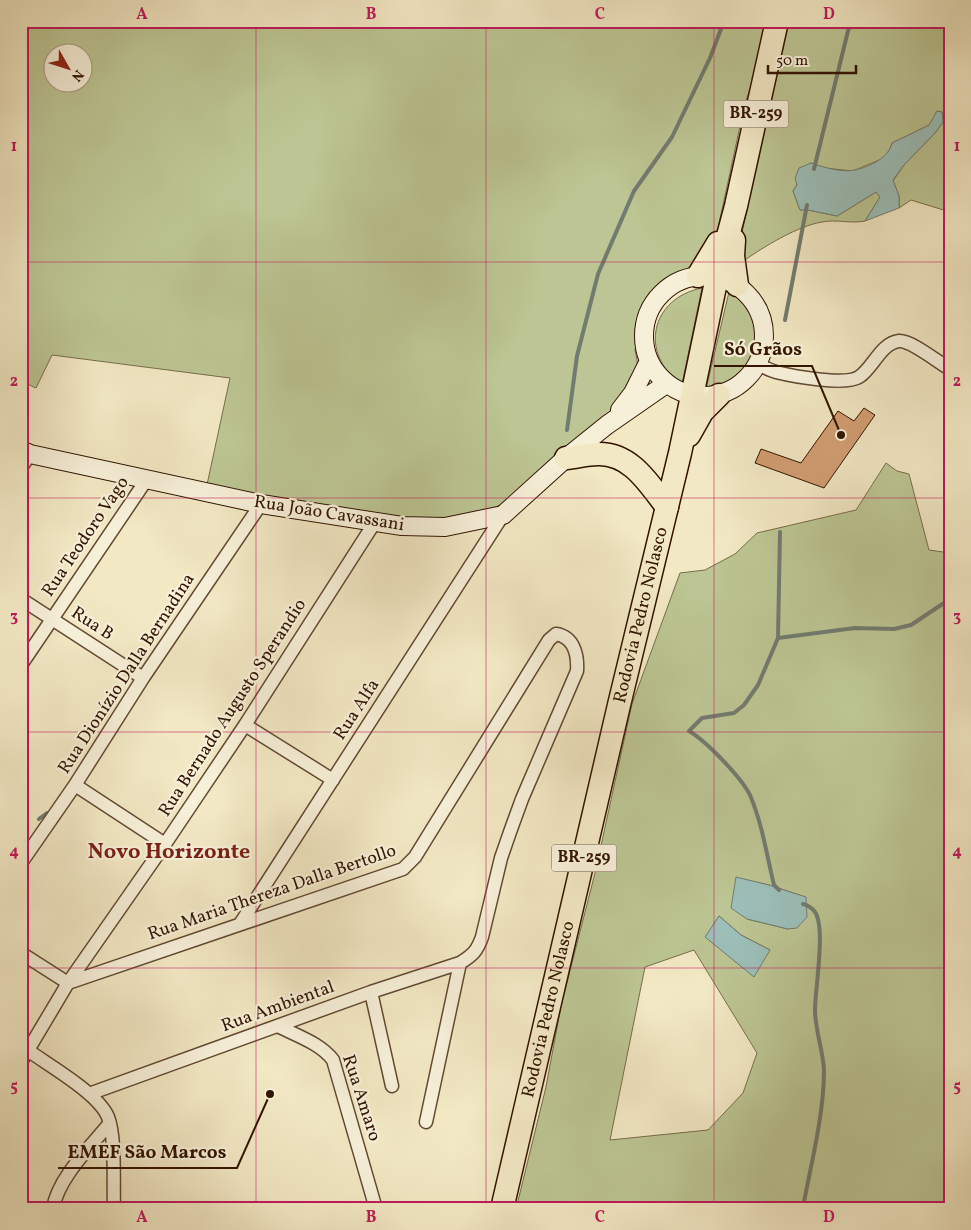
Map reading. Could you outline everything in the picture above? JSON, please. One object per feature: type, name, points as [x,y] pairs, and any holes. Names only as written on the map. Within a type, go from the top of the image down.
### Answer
[{"type":"highway","name":"Rodovia Pedro Nolasco","points":[[502,1209],[619,705],[680,453],[678,390],[717,279],[736,206],[777,21]]},
{"type":"highway","points":[[680,453],[697,420],[719,395]]},
{"type":"highway","points":[[566,458],[598,454],[610,455],[626,461],[638,470],[667,507]]},
{"type":"main road","points":[[717,279],[749,295],[758,308],[763,322],[765,338],[762,354],[758,364],[746,380],[734,389],[719,395],[678,390],[656,373],[649,361],[644,339],[645,324],[650,310],[659,297],[670,287],[683,280],[717,279]]},
{"type":"main road","points":[[503,515],[566,458],[607,425],[633,393],[649,361]]},
{"type":"main road","points":[[607,425],[678,390]]},
{"type":"main road","name":"Rua João Cavassani","points":[[24,457],[147,479],[261,504],[410,527],[445,527],[503,515]]},
{"type":"street","points":[[758,364],[780,373],[835,381],[851,380],[863,374],[893,343],[901,341],[912,345],[950,369]]},
{"type":"street","name":"Rua Teodoro Vago","points":[[21,665],[147,479]]},
{"type":"street","name":"Rua Dionízio Dalla Bernadina","points":[[21,862],[75,785],[143,678],[261,504]]},
{"type":"street","name":"Rua Alfa","points":[[240,924],[503,515]]},
{"type":"street","name":"Rua Bernado Augusto Sperandio","points":[[21,1062],[68,983],[245,725],[374,522]]},
{"type":"street","name":"Rua B","points":[[21,599],[143,678]]},
{"type":"street","name":"Rua Maria Thereza Dalla Bertollo","points":[[68,983],[403,869],[416,857],[549,640],[556,634],[566,638],[576,652],[577,671],[513,824],[501,858],[482,937],[477,949]]},
{"type":"street","points":[[245,725],[333,780]]},
{"type":"street","points":[[75,785],[165,844]]},
{"type":"street","name":"Rua Ambiental","points":[[89,1094],[371,992],[460,963],[477,949]]},
{"type":"street","points":[[21,954],[68,983]]},
{"type":"street","points":[[426,1122],[460,963]]},
{"type":"street","points":[[371,992],[392,1086]]},
{"type":"street","name":"Rua Amaro","points":[[278,1026],[317,1045],[327,1052],[333,1060],[376,1209]]},
{"type":"street","points":[[29,1051],[89,1094],[108,1116],[112,1137],[114,1209]]},
{"type":"street","points":[[54,1209],[55,1201],[64,1181],[83,1154],[110,1124]]},
{"type":"green space","points":[[21,21],[768,21],[759,64],[745,103],[717,233],[702,262],[669,282],[651,297],[640,324],[635,350],[638,375],[625,400],[515,498],[472,518],[436,525],[205,494],[230,378],[52,355],[36,388],[21,381]]},
{"type":"green space","points":[[789,21],[950,21],[950,212],[911,200],[899,208],[899,196],[893,181],[904,165],[943,122],[942,112],[937,111],[930,125],[892,143],[884,158],[853,171],[824,168],[811,163],[793,191],[800,210],[837,216],[876,192],[880,197],[865,221],[828,221],[813,224],[782,237],[745,260],[739,246]]},
{"type":"green space","points":[[702,288],[682,384],[668,372],[659,358],[656,328],[662,315],[671,303],[685,294]]},
{"type":"green space","points":[[729,292],[742,300],[750,309],[755,319],[757,342],[755,353],[744,373],[732,383],[721,388],[706,389]]},
{"type":"green space","points":[[886,463],[897,471],[909,474],[929,550],[950,553],[950,1209],[516,1209],[546,1087],[561,1006],[595,873],[632,704],[680,573],[705,570],[735,554],[757,533],[856,510]],"holes":[[[736,878],[769,885],[805,897],[788,929],[747,919]],[[719,916],[741,935],[770,950],[736,962],[706,937]],[[694,950],[757,1053],[743,1093],[708,1130],[610,1140],[645,967]]]},
{"type":"water","points":[[937,111],[942,112],[943,122],[893,180],[899,196],[899,208],[865,221],[880,197],[876,192],[837,216],[800,210],[793,191],[797,185],[795,178],[799,168],[811,163],[845,171],[866,167],[883,157],[892,143],[929,125]]},
{"type":"water","points":[[736,877],[806,897],[807,917],[797,928],[788,929],[747,919],[731,908]]},
{"type":"water","points":[[719,916],[741,935],[770,950],[754,977],[705,937]]},
{"type":"building","points":[[864,408],[875,415],[824,488],[755,463],[761,449],[801,463],[838,411],[854,421]]},
{"type":"waterway","points":[[567,430],[577,356],[598,274],[634,191],[672,137],[710,58],[724,21]]},
{"type":"waterway","points":[[814,169],[852,21]]},
{"type":"waterway","points":[[785,320],[807,205]]},
{"type":"waterway","points":[[779,890],[774,885],[761,828],[750,795],[722,760],[689,731],[702,718],[734,713],[744,705],[758,685],[778,638],[780,532]]},
{"type":"waterway","points":[[778,638],[855,628],[894,629],[911,625],[950,599]]},
{"type":"waterway","points":[[39,819],[47,813]]},
{"type":"waterway","points":[[803,904],[815,912],[820,931],[815,1010],[824,1070],[820,1120],[804,1202],[805,1209]]},
{"type":"place","name":"Só Grãos","points":[[841,435]]},
{"type":"place","name":"EMEF São Marcos","points":[[270,1094]]},
{"type":"district","name":"Novo Horizonte","points":[[169,852]]}]
